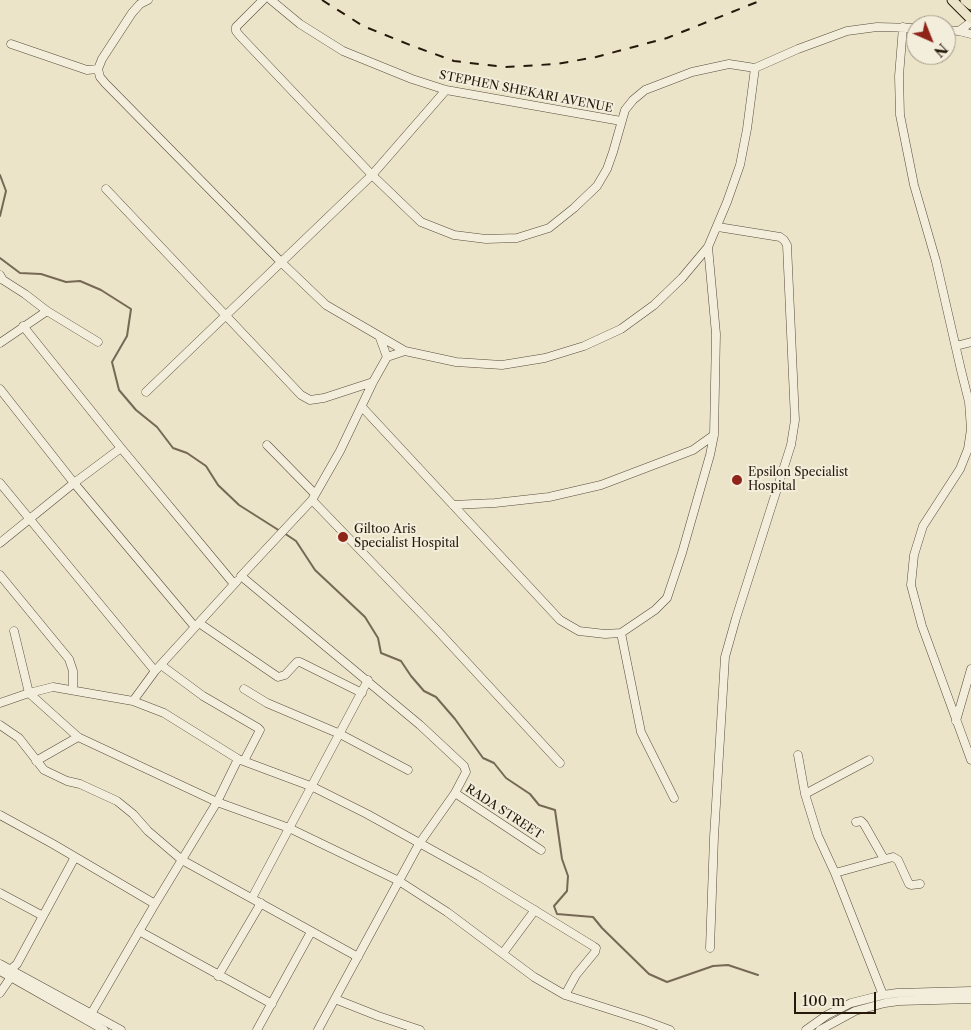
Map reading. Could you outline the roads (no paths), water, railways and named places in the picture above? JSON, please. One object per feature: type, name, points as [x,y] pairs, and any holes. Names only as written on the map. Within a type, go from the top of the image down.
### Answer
[{"type":"main road","points":[[952,0],[971,21]]},
{"type":"main road","points":[[966,0],[971,6]]},
{"type":"street","points":[[148,0],[138,2],[102,59],[98,69],[100,77],[282,263],[326,305],[405,351],[456,362],[502,365],[545,358],[584,346],[621,329],[654,305],[682,278],[708,247],[718,227],[740,165],[755,68]]},
{"type":"street","points":[[263,0],[236,27],[236,31],[372,175],[420,222],[454,234],[486,239],[517,238],[548,228],[574,208],[597,186],[613,152],[625,110],[645,90],[692,72],[729,64],[755,68],[847,30],[877,27],[906,27]]},
{"type":"street","name":"STEPHEN SHEKARI AVENUE","points":[[271,0],[300,24],[344,50],[412,80],[446,90],[621,121]]},
{"type":"street","points":[[959,31],[971,21]]},
{"type":"street","points":[[903,27],[899,76],[900,115],[914,185],[936,261],[956,346],[968,402],[971,429],[968,449],[960,468],[923,526],[914,555],[911,585],[922,626],[971,760]]},
{"type":"street","points":[[956,31],[971,34]]},
{"type":"street","points":[[11,44],[88,70],[98,69]]},
{"type":"street","points":[[146,392],[224,315],[282,263],[372,175],[446,90]]},
{"type":"street","points":[[106,189],[301,395],[310,400],[324,398],[373,382]]},
{"type":"street","points":[[710,948],[714,837],[725,657],[791,445],[795,420],[787,245],[780,237],[718,227]]},
{"type":"street","points":[[362,407],[560,620],[578,631],[605,634],[621,633],[655,610],[667,598],[710,455],[714,435],[716,334],[708,247]]},
{"type":"street","points":[[0,275],[3,280],[25,294],[46,311],[98,342]]},
{"type":"street","points":[[0,343],[46,311]]},
{"type":"street","points":[[24,326],[121,448],[234,584]]},
{"type":"street","points":[[380,338],[387,357]]},
{"type":"street","points":[[956,346],[971,342]]},
{"type":"street","points":[[133,701],[158,668],[313,497],[340,451],[387,357],[405,351]]},
{"type":"street","points":[[0,389],[74,483],[197,625],[278,677],[285,675],[297,662],[300,662],[362,693]]},
{"type":"street","points":[[352,389],[367,395]]},
{"type":"street","points":[[453,505],[549,497],[601,485],[693,450],[714,435]]},
{"type":"street","points":[[267,445],[560,763]]},
{"type":"street","points":[[0,544],[74,483],[121,448]]},
{"type":"street","points":[[693,450],[710,455]]},
{"type":"street","points":[[0,483],[158,668],[260,730],[139,931],[92,1014]]},
{"type":"street","points":[[0,575],[69,659],[73,671],[72,690]]},
{"type":"street","points":[[241,576],[368,680],[464,766],[466,772],[455,793],[419,844],[318,1030]]},
{"type":"street","points":[[14,631],[29,693],[78,737],[217,802],[288,828],[399,881],[447,912],[534,977],[565,995],[670,1030]]},
{"type":"street","points":[[621,633],[641,732],[674,798]]},
{"type":"street","points":[[956,721],[971,669]]},
{"type":"street","points":[[252,898],[368,680]]},
{"type":"street","points":[[0,703],[53,687],[133,701],[164,713],[241,760],[313,786],[479,876],[596,948],[595,952],[576,975],[565,995]]},
{"type":"street","points":[[244,689],[268,703],[340,734],[408,770]]},
{"type":"street","points":[[0,725],[19,738],[36,761],[42,765],[44,770],[117,801],[182,860],[358,956]]},
{"type":"street","points":[[36,761],[78,737]]},
{"type":"street","points":[[798,755],[804,794],[818,836],[835,873],[883,995]]},
{"type":"street","points":[[804,794],[869,760]]},
{"type":"street","name":"RADA STREET","points":[[455,793],[541,850]]},
{"type":"street","points":[[0,816],[76,857],[155,904]]},
{"type":"street","points":[[856,822],[861,821],[864,824],[884,859]]},
{"type":"street","points":[[0,993],[76,857]]},
{"type":"street","points":[[835,873],[884,859],[896,858],[907,882],[912,885],[920,884]]},
{"type":"street","points":[[0,893],[43,916]]},
{"type":"street","points":[[218,976],[262,903]]},
{"type":"street","points":[[503,953],[535,910]]},
{"type":"street","points":[[139,931],[272,1004]]},
{"type":"street","points":[[257,1030],[311,932]]},
{"type":"street","points":[[0,964],[11,974],[104,1030]]},
{"type":"street","points":[[0,971],[11,974],[122,1030]]},
{"type":"street","points":[[806,1030],[827,1015],[852,1003],[883,995],[897,993],[968,995]]},
{"type":"street","points":[[820,1030],[855,1011],[885,1003],[968,995]]},
{"type":"street","points":[[335,999],[420,1030]]},
{"type":"waterway","points":[[0,175],[6,191],[0,216]]},
{"type":"waterway","points":[[0,258],[20,273],[41,274],[66,282],[80,281],[101,290],[131,309],[127,336],[112,362],[119,390],[136,410],[157,427],[173,448],[187,453],[206,466],[218,485],[239,505],[280,531]]},
{"type":"waterway","points":[[284,533],[296,541],[315,570],[365,617],[378,638],[381,653],[401,661],[424,691],[436,697],[455,719],[483,758],[494,763],[506,778],[530,794],[539,805],[555,810],[562,859],[568,876],[567,891],[554,906],[557,914],[593,917],[649,974],[667,982],[713,966],[728,965],[758,975]]},
{"type":"railway","points":[[322,0],[363,26],[410,45],[454,61],[504,67],[557,64],[596,57],[667,38],[762,0]]},
{"type":"place","name":"Epsilon Specialist Hospital","points":[[737,480]]},
{"type":"place","name":"Giltoo Aris Specialist Hospital","points":[[343,537]]}]
